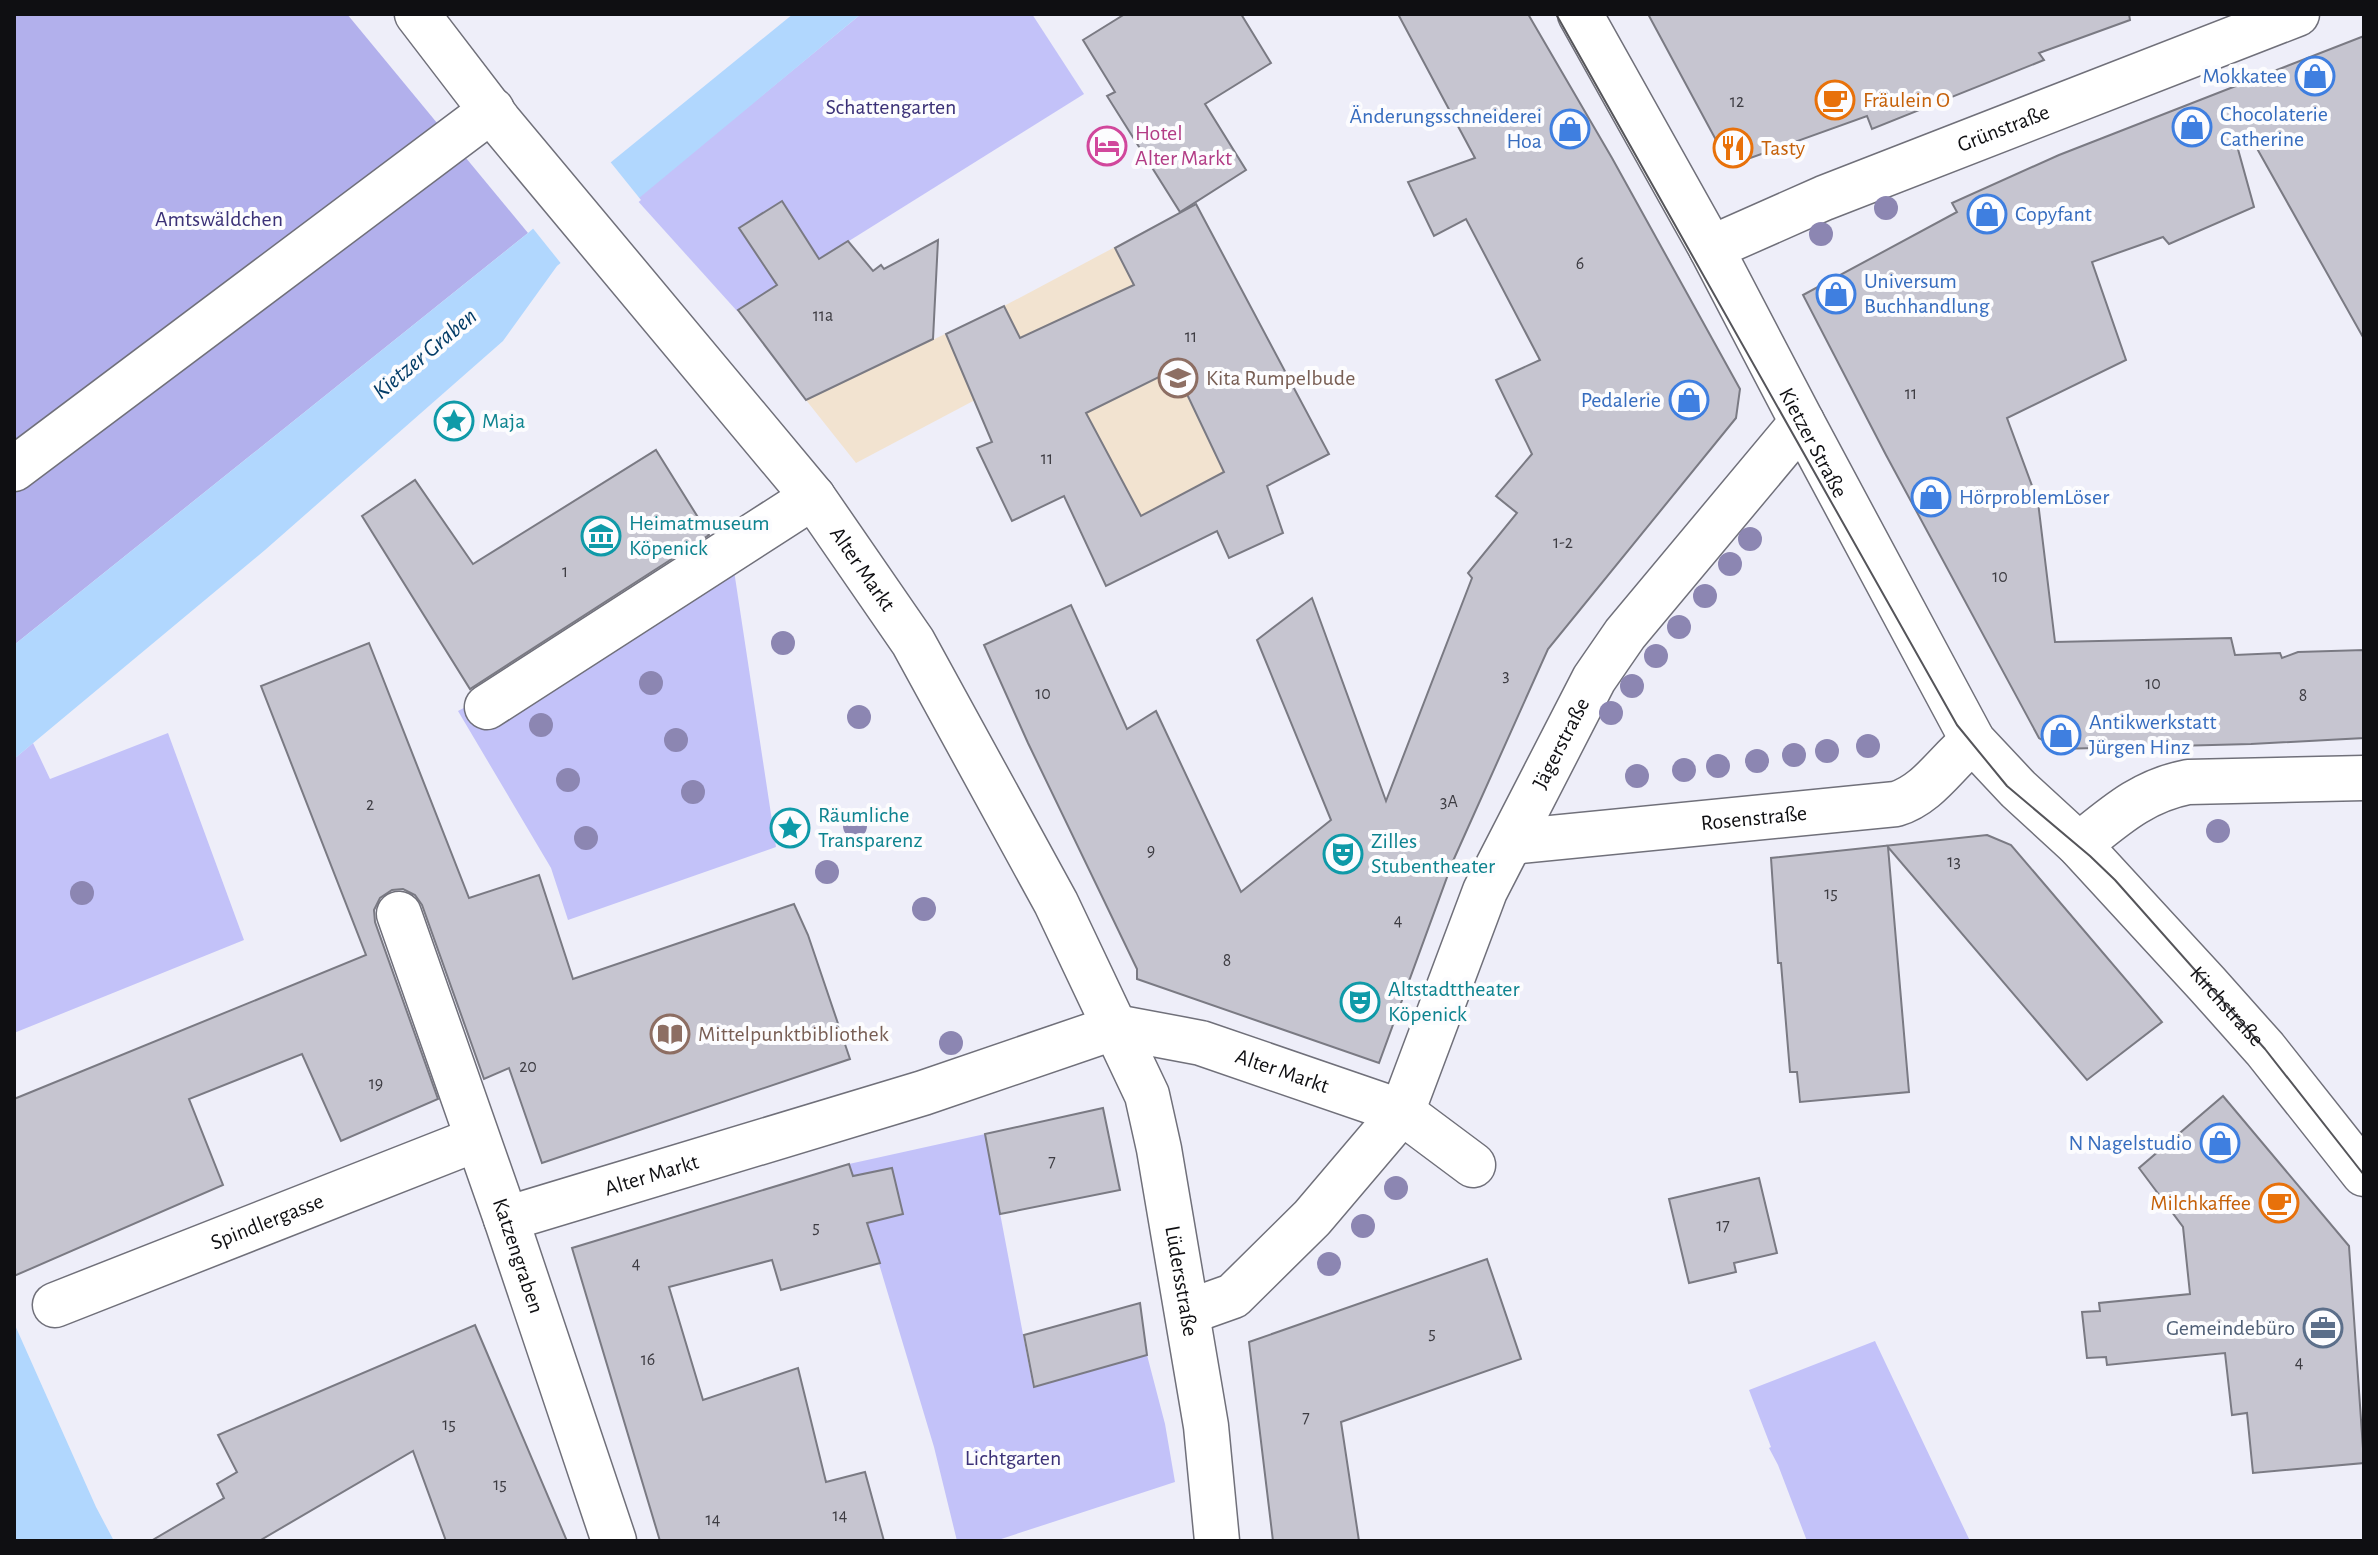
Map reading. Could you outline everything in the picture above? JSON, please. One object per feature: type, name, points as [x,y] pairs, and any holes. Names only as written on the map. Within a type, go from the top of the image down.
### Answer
[{"type":"street","name":"Alter Markt","points":[[417,14],[610,255],[813,497],[913,642],[1056,903],[1116,1027]]},
{"type":"street","name":"Kietzer Straße","points":[[1580,14],[1711,248],[1973,741],[2018,789],[2079,845]]},
{"type":"street","name":"Grünstraße","points":[[1711,248],[1824,198],[2297,14]]},
{"type":"street","points":[[14,469],[492,110]]},
{"type":"street","name":"Jägerstraße","points":[[1188,1312],[1233,1296],[1312,1218],[1402,1112],[1485,891],[1574,717],[1609,656],[1802,422]]},
{"type":"street","points":[[487,707],[813,497]]},
{"type":"street","name":"Rosenstraße","points":[[1511,842],[1896,804],[1922,790],[1973,741]]},
{"type":"street","points":[[2079,845],[2138,799],[2173,785],[2188,782],[2364,778]]},
{"type":"street","name":"Kirchstraße","points":[[2079,845],[2265,1049],[2364,1174]]},
{"type":"street","name":"Katzengraben","points":[[399,914],[614,1541]]},
{"type":"street","name":"Alter Markt","points":[[506,1219],[911,1097],[1116,1027],[1201,1043],[1402,1112],[1473,1165]]},
{"type":"street","name":"Lüdersstraße","points":[[1116,1027],[1147,1095],[1188,1312],[1206,1426],[1205,1537]]},
{"type":"street","name":"Spindlergasse","points":[[55,1305],[477,1139]]},
{"type":"shaded area","name":"Kita Rumpelbude","points":[[1196,204],[1329,454],[1267,486],[1250,458],[1141,516],[1056,357],[856,463],[806,400],[1004,306]]},
{"type":"green space","name":"Amtswäldchen","points":[[14,14],[347,14],[528,233],[14,645]]},
{"type":"green space","name":"Schattengarten","points":[[861,14],[1032,14],[1084,94],[737,311],[636,199]]},
{"type":"green space","points":[[733,564],[776,847],[568,920],[551,868],[458,711]]},
{"type":"green space","points":[[168,733],[244,940],[14,1033],[14,759],[33,743],[50,779]]},
{"type":"green space","name":"Lichtgarten","points":[[985,1134],[1033,1387],[1147,1355],[1165,1424],[1175,1482],[995,1541],[957,1541],[934,1447],[849,1164]]},
{"type":"green space","points":[[1875,1341],[1970,1541],[1807,1541],[1749,1390]]},
{"type":"water","name":"Kietzer Graben","points":[[793,14],[861,14],[557,266],[503,341],[265,550],[14,759],[14,645],[528,233]]},
{"type":"water","points":[[14,1323],[96,1507],[114,1541],[14,1541]]},
{"type":"pier","points":[[608,159],[641,200],[563,266],[531,226]]},
{"type":"building","points":[[1125,14],[1241,14],[1271,63],[1205,104],[1246,170],[1180,212],[1107,96],[1115,92],[1083,40]]},
{"type":"building","points":[[1398,14],[1528,14],[1740,389],[1736,418],[1548,649],[1453,861],[1379,1063],[1137,979],[1137,969],[984,645],[1071,605],[1127,729],[1156,711],[1241,892],[1331,820],[1257,640],[1312,598],[1386,801],[1472,578],[1468,573],[1517,513],[1496,496],[1532,454],[1496,380],[1540,360],[1466,219],[1434,236],[1408,182],[1475,158]]},
{"type":"building","points":[[1648,14],[2129,14],[2130,20],[2039,53],[2044,60],[1872,129],[1867,116],[1742,161],[1723,153]]},
{"type":"building","points":[[2364,36],[2364,339],[2250,136],[2236,142],[2254,207],[2169,244],[2163,237],[2092,262],[2126,360],[2007,418],[2038,502],[2055,642],[2231,638],[2235,655],[2280,653],[2282,658],[2298,652],[2364,650],[2364,738],[2057,749],[2039,738],[1803,295],[1957,212],[1952,203],[2059,155]]},
{"type":"building","points":[[782,201],[819,259],[848,241],[873,271],[881,265],[884,269],[938,240],[933,339],[806,400],[738,310],[777,285],[739,228]]},
{"type":"building","points":[[1196,204],[1329,454],[1267,486],[1283,533],[1229,558],[1217,531],[1106,586],[1064,496],[1012,521],[977,448],[992,442],[946,334],[1004,306],[1020,338],[1134,285],[1115,248]],"holes":[[[1175,369],[1224,472],[1141,516],[1086,413]]]},
{"type":"building","points":[[656,450],[709,535],[470,689],[362,516],[415,480],[473,564]]},
{"type":"building","points":[[369,643],[469,898],[539,875],[573,979],[794,904],[808,935],[850,1059],[542,1163],[509,1068],[484,1079],[422,905],[415,895],[403,889],[392,890],[380,898],[374,910],[375,922],[438,1099],[341,1141],[302,1054],[189,1099],[223,1185],[14,1276],[14,1099],[366,955],[261,686]]},
{"type":"building","points":[[1987,835],[2011,845],[2162,1022],[2087,1080],[1888,847],[1909,1092],[1800,1102],[1797,1072],[1790,1072],[1771,858]]},
{"type":"building","points":[[2223,1096],[2349,1246],[2364,1463],[2253,1473],[2247,1413],[2232,1415],[2225,1353],[2107,1365],[2106,1357],[2087,1358],[2082,1312],[2100,1311],[2099,1303],[2190,1294],[2183,1227],[2139,1168]]},
{"type":"building","points":[[1103,1108],[1120,1190],[1000,1214],[985,1134]]},
{"type":"building","points":[[849,1164],[853,1176],[892,1168],[903,1214],[867,1223],[880,1263],[781,1290],[772,1260],[669,1287],[703,1400],[798,1368],[826,1482],[865,1472],[884,1541],[660,1541],[572,1248]]},
{"type":"building","points":[[1759,1178],[1777,1253],[1734,1263],[1736,1272],[1689,1283],[1669,1199]]},
{"type":"building","points":[[1487,1259],[1521,1359],[1341,1422],[1359,1541],[1273,1541],[1249,1342]]},
{"type":"building","points":[[1140,1303],[1147,1355],[1034,1387],[1024,1335]]},
{"type":"building","points":[[475,1325],[567,1541],[446,1541],[413,1451],[259,1541],[151,1541],[224,1498],[217,1484],[237,1472],[218,1435]]},
{"type":"tram line","points":[[1556,14],[1957,725],[2007,786],[2115,880],[2265,1049],[2364,1175]]},
{"type":"place","name":"Mokkatee","points":[[2315,76]]},
{"type":"place","name":"Fräulein O","points":[[1835,100]]},
{"type":"place","name":"Chocolaterie Catherine","points":[[2192,127]]},
{"type":"place","name":"Änderungsschneiderei Hoa","points":[[1570,129]]},
{"type":"place","name":"Hotel Alter Markt","points":[[1107,146]]},
{"type":"place","name":"Tasty","points":[[1733,148]]},
{"type":"place","name":"Copyfant","points":[[1987,214]]},
{"type":"place","name":"Universum Buchhandlung","points":[[1836,294]]},
{"type":"place","name":"Kita Rumpelbude","points":[[1178,378]]},
{"type":"place","name":"Pedalerie","points":[[1689,400]]},
{"type":"place","name":"Maja","points":[[454,421]]},
{"type":"place","name":"HörproblemLöser","points":[[1931,497]]},
{"type":"place","name":"Heimatmuseum Köpenick","points":[[601,536]]},
{"type":"place","name":"Antikwerkstatt Jürgen Hinz","points":[[2061,735]]},
{"type":"place","name":"Räumliche Transparenz","points":[[790,828]]},
{"type":"place","name":"Zilles Stubentheater","points":[[1343,854]]},
{"type":"place","name":"Altstadttheater Köpenick","points":[[1360,1002]]},
{"type":"place","name":"Mittelpunktbibliothek","points":[[670,1034]]},
{"type":"place","name":"N Nagelstudio","points":[[2220,1143]]},
{"type":"place","name":"Milchkaffee","points":[[2279,1203]]},
{"type":"place","name":"Gemeindebüro","points":[[2323,1328]]}]
